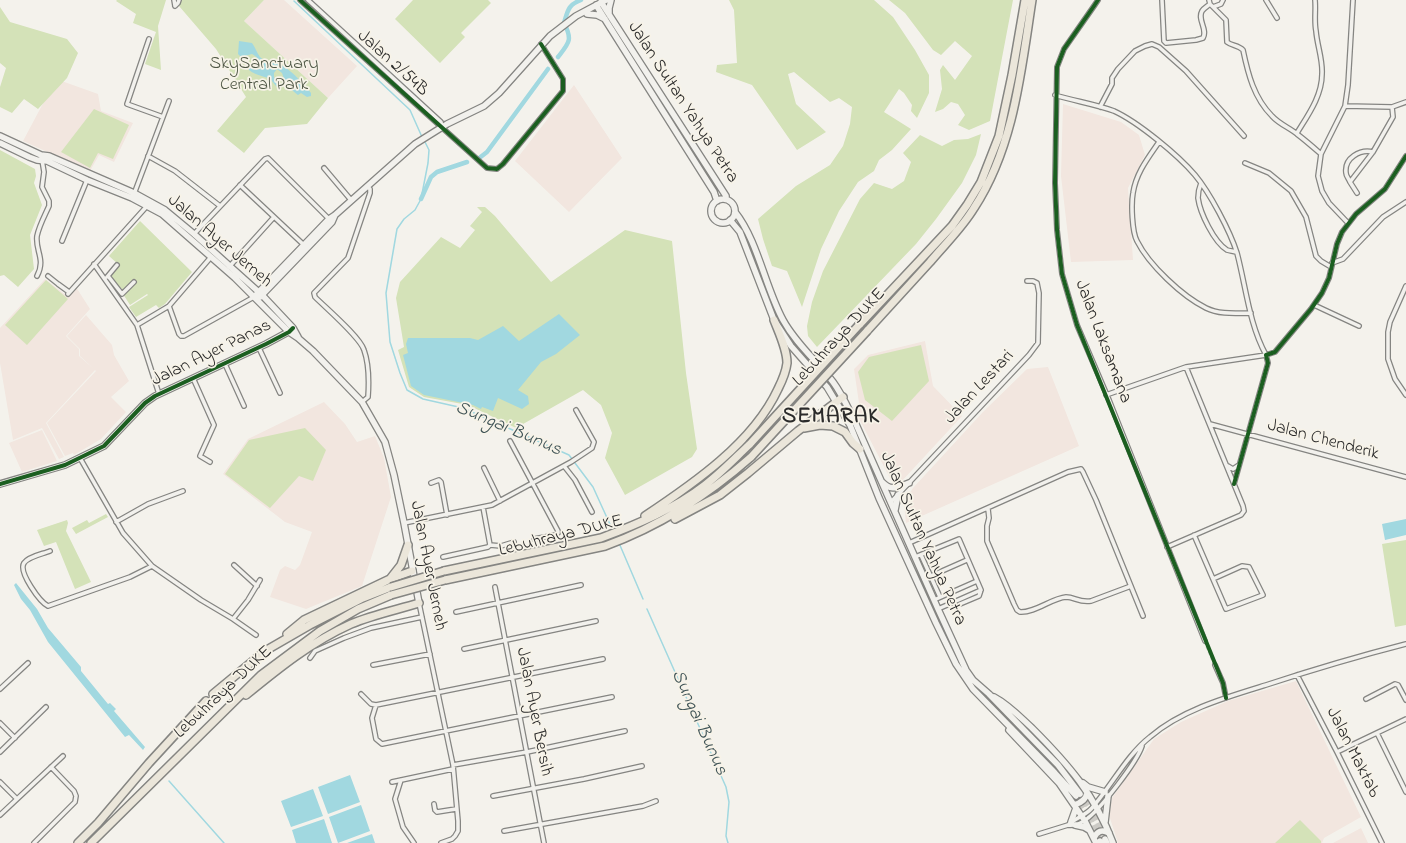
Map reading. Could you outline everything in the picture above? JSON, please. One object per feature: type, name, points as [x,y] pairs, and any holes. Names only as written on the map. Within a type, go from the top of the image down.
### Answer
[{"type":"highway","name":"Lebuhraya DUKE","points":[[213,694],[265,651],[310,625],[363,598],[391,587],[444,571],[601,538],[658,514],[705,485],[750,444],[952,226],[967,206],[981,182],[999,136],[1012,75],[1025,0]]},
{"type":"highway","name":"Lebuhraya DUKE","points":[[90,843],[261,674],[320,630],[358,609],[391,595],[444,580],[605,546],[622,540],[649,528],[680,511],[709,492],[751,457],[959,229],[974,208],[987,186],[1007,138],[1020,76],[1032,0]]},
{"type":"highway","points":[[630,526],[670,500],[726,455],[743,439],[773,401],[786,370],[786,353],[774,320]]},
{"type":"highway","points":[[649,528],[672,521],[720,494],[798,430],[840,400]]},
{"type":"highway","points":[[798,430],[820,425],[833,426],[845,432],[853,443],[860,449]]},
{"type":"highway","points":[[390,579],[401,565],[408,545]]},
{"type":"highway","points":[[265,651],[304,620],[390,579],[412,572]]},
{"type":"highway","points":[[224,712],[248,695],[271,674],[301,652],[327,636],[352,624],[419,603]]},
{"type":"highway","name":"Lebuhraya DUKE","points":[[78,843],[98,823],[149,763],[206,701]]},
{"type":"main road","points":[[565,26],[603,3]]},
{"type":"main road","points":[[587,14],[607,17],[609,8],[603,3]]},
{"type":"main road","points":[[258,296],[330,220],[367,186],[420,142],[484,106],[497,95],[543,46],[576,16],[603,3]]},
{"type":"main road","name":"Jalan Sultan Yahya Petra","points":[[603,3],[607,17],[714,192],[717,201]]},
{"type":"main road","name":"Jalan Sultan Yahya Petra","points":[[607,17],[726,196],[726,199],[732,203],[735,212],[745,227],[777,308],[792,335],[832,382],[840,400],[860,449],[879,498],[956,664],[973,689],[1078,795],[1058,765],[974,680],[966,670],[934,600],[927,577],[918,556],[909,543],[858,427],[840,400],[791,346],[774,320],[740,232],[730,220]]},
{"type":"main road","name":"Jalan Ayer Jerneh","points":[[0,136],[41,155],[49,156],[165,210],[258,296],[362,402],[376,425],[387,448],[404,523],[419,603]]},
{"type":"main road","name":"Jalan Ayer Jerneh","points":[[0,143],[29,157],[47,161],[87,180],[133,196],[192,236],[211,257],[228,268]]},
{"type":"main road","name":"Jalan Sultan Yahya Petra","points":[[726,199],[717,201],[712,207],[711,211],[713,217],[720,222],[730,220],[735,212]]},
{"type":"main road","name":"Jalan Ayer Panas","points":[[0,484],[57,468],[104,446],[145,403],[159,394],[259,348],[291,330]]},
{"type":"main road","points":[[881,481],[892,488],[909,483]]},
{"type":"main road","points":[[895,510],[898,495]]},
{"type":"main road","points":[[879,498],[885,502],[891,502],[890,515],[892,527]]},
{"type":"main road","points":[[989,694],[1002,701],[1012,710],[1058,754],[1088,787],[1107,794],[1104,822]]},
{"type":"main road","points":[[990,707],[994,714],[1059,783],[1090,830],[1100,841]]},
{"type":"main road","points":[[1081,781],[1096,806],[1113,843]]},
{"type":"main road","points":[[1087,793],[1084,800],[1075,806],[1071,824],[1090,830]]},
{"type":"main road","points":[[1100,841],[1097,833],[1100,831],[1105,831],[1109,833]]},
{"type":"street","points":[[174,0],[175,6],[179,0]]},
{"type":"street","name":"Jalan 2/54B","points":[[300,0],[443,128]]},
{"type":"street","name":"Jalan 2/54B","points":[[308,0],[441,122],[443,128]]},
{"type":"street","name":"Jalan Laksamana","points":[[1098,0],[1060,58],[1057,67],[1055,95],[1055,183],[1057,230],[1062,274],[1072,312],[1205,641]]},
{"type":"street","points":[[1162,0],[1164,41],[1166,43],[1204,38],[1205,32],[1201,15],[1202,11],[1210,3]]},
{"type":"street","points":[[1210,3],[1221,4],[1223,0]]},
{"type":"street","points":[[1266,0],[1277,18]]},
{"type":"street","points":[[1297,133],[1314,105],[1319,91],[1322,75],[1316,32],[1315,0]]},
{"type":"street","points":[[1348,223],[1329,203],[1322,191],[1318,176],[1321,154],[1345,106],[1350,63],[1354,0]]},
{"type":"street","points":[[1210,3],[1226,20],[1227,42],[1230,45],[1237,45],[1243,50],[1248,75],[1263,106],[1273,118],[1297,133],[1321,154]]},
{"type":"street","points":[[149,39],[127,104],[163,117]]},
{"type":"street","points":[[1100,107],[1112,84],[1113,75],[1118,68],[1135,51],[1152,44],[1159,47],[1186,71],[1244,136]]},
{"type":"street","points":[[443,128],[486,168],[497,169],[503,164],[563,91],[563,79],[543,46]]},
{"type":"street","points":[[1055,95],[1114,112],[1129,120],[1159,142],[1190,170],[1201,183],[1223,221],[1236,252],[1257,337],[1266,355],[1268,363],[1234,484]]},
{"type":"street","points":[[133,196],[169,101]]},
{"type":"street","points":[[1345,106],[1392,107],[1406,102]]},
{"type":"street","points":[[1350,182],[1373,152],[1393,117],[1392,107]]},
{"type":"street","points":[[1159,142],[1141,168],[1133,193],[1133,216],[1136,240],[1150,262],[1167,279],[1207,308],[1225,313],[1251,313]]},
{"type":"street","points":[[1356,192],[1346,174],[1346,168],[1349,161],[1356,154],[1365,150],[1373,152]]},
{"type":"street","points":[[148,156],[175,171],[220,206]]},
{"type":"street","points":[[1106,395],[1186,367],[1266,355],[1275,352],[1314,305],[1326,283],[1339,238],[1348,223],[1364,206],[1380,195],[1406,156]]},
{"type":"street","points":[[192,236],[265,158],[268,158],[330,220]]},
{"type":"street","points":[[37,276],[40,270],[41,261],[37,236],[49,206],[49,201],[42,187],[44,172],[42,160]]},
{"type":"street","points":[[1245,163],[1269,173],[1282,182],[1291,191],[1306,217],[1316,256],[1321,261],[1332,265],[1343,259],[1384,217],[1406,202]]},
{"type":"street","points":[[324,168],[351,200]]},
{"type":"street","points":[[62,242],[87,180]]},
{"type":"street","points":[[1201,183],[1198,198],[1205,219],[1216,240],[1229,251],[1236,252]]},
{"type":"street","points":[[240,185],[305,246]]},
{"type":"street","points":[[362,402],[368,397],[369,388],[364,350],[358,339],[316,297],[314,293],[348,258],[370,193],[367,186]]},
{"type":"street","points":[[48,276],[68,293],[147,206]]},
{"type":"street","points":[[228,268],[274,217]]},
{"type":"street","points":[[137,325],[169,306],[211,257]]},
{"type":"street","points":[[94,264],[122,294],[134,282]]},
{"type":"street","points":[[106,277],[118,266]]},
{"type":"street","points":[[106,277],[137,325],[159,394]]},
{"type":"street","name":"Jalan Lestari","points":[[891,502],[1029,355],[1038,343],[1039,293],[1037,283],[1027,281]]},
{"type":"street","points":[[1406,286],[1390,322],[1388,332],[1388,359],[1395,379],[1406,395]]},
{"type":"street","points":[[169,306],[179,334],[184,336],[258,296]]},
{"type":"street","points":[[1314,305],[1359,326]]},
{"type":"street","points":[[259,348],[280,392]]},
{"type":"street","points":[[225,364],[244,406]]},
{"type":"street","points":[[1167,547],[1241,515],[1244,511],[1186,367]]},
{"type":"street","points":[[193,378],[214,425],[200,456],[210,462]]},
{"type":"street","points":[[404,523],[492,505],[571,462],[592,448],[594,442],[576,410]]},
{"type":"street","name":"Jalan Chenderik","points":[[1210,424],[1406,477]]},
{"type":"street","points":[[510,441],[558,531],[558,534],[534,539]]},
{"type":"street","points":[[80,458],[123,533],[152,566],[201,600],[256,635]]},
{"type":"street","points":[[1227,466],[1233,469],[1239,465]]},
{"type":"street","points":[[564,466],[575,480],[592,512]]},
{"type":"street","points":[[484,468],[500,501]]},
{"type":"street","points":[[909,543],[1068,472],[1081,469],[1084,472],[1096,500],[1143,616]]},
{"type":"street","points":[[431,483],[439,480],[441,482],[447,515]]},
{"type":"street","points":[[116,522],[148,504],[183,491]]},
{"type":"street","points":[[483,507],[490,545]]},
{"type":"street","points":[[988,509],[989,518],[987,526],[987,541],[1014,604],[1020,612],[1029,611],[1066,597],[1084,602],[1091,601],[1131,586]]},
{"type":"street","points":[[1194,535],[1213,579],[1226,609],[1263,594],[1249,567],[1242,566],[1213,579]]},
{"type":"street","points":[[918,556],[958,539],[981,590],[979,596],[960,604]]},
{"type":"street","points":[[443,557],[486,548],[490,545],[501,546],[514,542]]},
{"type":"street","points":[[50,551],[29,559],[24,563],[22,568],[34,592],[48,606],[130,577],[152,566]]},
{"type":"street","points":[[940,597],[927,577],[968,560]]},
{"type":"street","points":[[234,565],[257,586]]},
{"type":"street","points":[[233,619],[248,600],[260,580]]},
{"type":"street","points":[[934,600],[977,581]]},
{"type":"street","points":[[456,612],[581,585]]},
{"type":"street","name":"Jalan Ayer Bersih","points":[[496,587],[544,843]]},
{"type":"street","points":[[938,609],[981,590]]},
{"type":"street","name":"Jalan Ayer Jerneh","points":[[419,603],[453,767],[458,831],[452,839],[441,843]]},
{"type":"street","points":[[310,658],[315,651],[371,628],[422,618]]},
{"type":"street","points":[[464,649],[596,621]]},
{"type":"street","points":[[1039,834],[1083,819],[1107,794],[1140,753],[1142,745],[1154,734],[1173,721],[1196,709],[1361,655],[1406,644]]},
{"type":"street","points":[[373,665],[430,654]]},
{"type":"street","points":[[361,694],[371,704],[376,705],[603,659]]},
{"type":"street","points":[[0,689],[28,663]]},
{"type":"street","points":[[1215,665],[1223,683],[1226,698]]},
{"type":"street","name":"Jalan Maktab","points":[[1297,675],[1338,752],[1382,843]]},
{"type":"street","points":[[1366,699],[1395,684],[1398,685],[1406,700]]},
{"type":"street","points":[[376,705],[372,718],[376,739],[382,744],[612,697]]},
{"type":"street","points":[[0,752],[46,707]]},
{"type":"street","points":[[1338,752],[1406,719]]},
{"type":"street","points":[[0,723],[15,738]]},
{"type":"street","points":[[392,782],[453,767],[625,731]]},
{"type":"street","points":[[1377,733],[1406,792]]},
{"type":"street","points":[[0,815],[63,756]]},
{"type":"street","points":[[492,796],[584,779],[642,766]]},
{"type":"street","points":[[34,843],[69,810],[75,802],[76,796],[74,791],[51,767]]},
{"type":"street","points":[[401,780],[395,799],[402,823],[414,843]]},
{"type":"street","points":[[0,782],[17,799]]},
{"type":"street","points":[[504,831],[643,806],[656,801]]},
{"type":"street","points":[[434,804],[437,812],[456,809]]},
{"type":"shaded area","points":[[264,0],[284,0],[357,66],[328,98],[244,21]]},
{"type":"shaded area","points":[[56,79],[98,94],[101,111],[133,123],[114,162],[99,155],[90,171],[23,141]]},
{"type":"shaded area","points":[[574,85],[622,158],[569,212],[515,161]]},
{"type":"shaded area","points":[[1063,104],[1121,122],[1139,135],[1145,155],[1128,188],[1133,260],[1071,262],[1061,176]]},
{"type":"shaded area","points":[[45,279],[67,296],[76,287],[90,309],[66,336],[79,349],[79,356],[95,370],[46,423],[64,457],[59,459],[42,428],[13,440],[0,363],[0,328]]},
{"type":"shaded area","points":[[86,315],[112,345],[114,355],[129,381],[111,397],[126,412],[101,439],[74,455],[73,453],[65,456],[47,423],[96,371],[80,356],[80,349],[67,336]]},
{"type":"shaded area","points":[[925,341],[933,386],[962,416],[901,482],[891,480],[853,407],[859,403],[854,369],[868,355]]},
{"type":"shaded area","points":[[1048,367],[1079,446],[906,523],[904,502],[913,488],[983,412],[1027,369]]},
{"type":"shaded area","points":[[324,402],[345,424],[357,442],[375,436],[384,458],[391,497],[362,586],[306,609],[270,597],[280,570],[285,566],[295,570],[300,565],[312,532],[285,522],[223,474],[248,439]]},
{"type":"shaded area","points":[[42,430],[57,461],[22,472],[9,443]]},
{"type":"shaded area","points":[[1296,681],[1361,817],[1324,838],[1322,843],[1118,843],[1109,815],[1112,798],[1154,739],[1181,722],[1228,701]]},
{"type":"shaded area","points":[[1361,828],[1368,843],[1333,843]]},
{"type":"green space","points":[[166,0],[158,26],[161,70],[145,64],[156,32],[133,23],[136,14],[116,1]]},
{"type":"green space","name":"SkySanctuary Central Park","points":[[181,0],[264,0],[244,21],[328,98],[307,124],[265,128],[244,153],[217,131],[246,97],[216,49],[179,6]]},
{"type":"green space","points":[[413,0],[488,0],[491,3],[461,33],[465,37],[440,63],[395,19]]},
{"type":"green space","points":[[729,0],[874,0],[893,17],[915,50],[929,75],[929,93],[917,118],[911,111],[912,105],[904,93],[899,89],[884,112],[911,129],[892,150],[879,160],[874,171],[858,182],[839,211],[821,249],[802,307],[787,271],[772,266],[758,219],[796,186],[830,165],[843,146],[850,124],[852,107],[839,98],[830,102],[794,72],[788,74],[796,104],[826,132],[797,150],[752,85],[716,72],[717,65],[737,63],[734,10]]},
{"type":"green space","points":[[889,0],[1013,0],[990,121],[969,130],[958,125],[965,115],[958,104],[951,102],[943,109],[935,112],[942,89],[940,70],[943,65],[955,80],[972,56],[955,41],[941,55],[933,50],[905,13]]},
{"type":"green space","points":[[0,7],[10,22],[67,39],[78,53],[67,78],[38,109],[24,99],[12,113],[0,107],[0,87],[6,68],[0,63]]},
{"type":"green space","points":[[94,109],[129,125],[113,159],[98,153],[90,168],[61,152]]},
{"type":"green space","points":[[981,134],[976,155],[962,183],[936,219],[916,244],[817,347],[808,336],[807,326],[812,302],[823,271],[860,199],[874,183],[892,189],[904,181],[911,162],[903,153],[920,135],[942,146],[954,140],[968,139]]},
{"type":"green space","points":[[0,150],[35,169],[36,176],[34,183],[42,205],[30,235],[34,269],[18,287],[4,275],[0,276]]},
{"type":"green space","points":[[477,207],[485,207],[495,216],[551,282],[625,230],[672,241],[686,373],[697,449],[692,457],[625,495],[605,458],[612,433],[601,405],[583,390],[516,428],[468,405],[424,397],[409,387],[398,350],[404,347],[396,298],[400,282],[441,237],[460,248],[475,230],[470,226],[482,212]]},
{"type":"green space","points":[[140,221],[192,272],[165,304],[159,308],[156,305],[136,317],[129,307],[148,295],[147,294],[130,305],[123,294],[135,281],[134,280],[123,290],[109,276],[119,265],[109,256]]},
{"type":"green space","points":[[46,280],[68,299],[27,345],[5,325]]},
{"type":"green space","points":[[921,345],[929,381],[892,421],[865,400],[858,372],[869,357]]},
{"type":"green space","points":[[305,428],[326,450],[313,481],[299,476],[270,508],[225,474],[249,440]]},
{"type":"green space","points":[[106,514],[108,517],[76,534],[72,528],[87,520],[89,523]]},
{"type":"green space","points":[[67,520],[68,523],[66,531],[91,582],[75,589],[56,542],[44,546],[37,530]]},
{"type":"green space","points":[[1406,540],[1406,625],[1395,627],[1382,544]]},
{"type":"green space","points":[[1300,820],[1321,841],[1321,843],[1275,843]]},
{"type":"water","points":[[239,41],[252,43],[262,59],[281,65],[288,70],[305,86],[311,93],[311,96],[307,97],[301,93],[298,95],[295,93],[286,83],[282,73],[277,69],[274,73],[274,77],[280,90],[271,80],[249,70],[249,68],[254,68],[258,65],[259,63],[257,57],[252,54],[241,57],[238,54]]},
{"type":"water","points":[[559,314],[580,335],[556,354],[541,362],[518,390],[528,396],[529,404],[522,409],[498,398],[493,411],[482,407],[481,409],[473,405],[424,395],[411,386],[403,355],[408,353],[406,344],[408,338],[470,338],[478,340],[503,326],[519,341]]},
{"type":"water","points":[[1406,519],[1406,535],[1385,540],[1382,524]]},
{"type":"water","points":[[16,583],[37,609],[48,628],[81,667],[81,671],[108,704],[110,703],[116,709],[114,711],[145,747],[143,750],[129,735],[125,737],[48,642],[30,610],[21,599],[14,585]]},
{"type":"water","points":[[350,775],[360,802],[328,814],[318,787]]},
{"type":"water","points":[[313,789],[323,816],[291,827],[281,801]]},
{"type":"water","points":[[361,805],[370,831],[338,843],[329,817]]},
{"type":"water","points":[[324,819],[332,843],[296,843],[292,830]]},
{"type":"water","points":[[372,834],[375,843],[347,843]]},
{"type":"waterway","points":[[558,57],[567,45],[569,38],[564,23],[568,11],[573,4],[581,0]]},
{"type":"waterway","name":"Sungai Bunus","points":[[294,1],[410,110],[422,137]]},
{"type":"waterway","points":[[478,159],[487,152],[548,69]]},
{"type":"waterway","name":"Sungai Bunus","points":[[424,140],[429,150],[421,199],[415,210],[404,219],[397,229],[386,293],[390,342],[407,390],[423,399],[463,408],[569,455],[593,487],[613,531]]},
{"type":"waterway","points":[[421,199],[431,177],[437,172],[467,162]]},
{"type":"waterway","name":"Sungai Bunus","points":[[619,543],[643,599]]},
{"type":"waterway","name":"Sungai Bunus","points":[[647,609],[726,787],[729,802],[726,836],[728,843]]},
{"type":"waterway","points":[[169,781],[224,843]]},
{"type":"tunnel","points":[[1205,641],[1215,665]]},
{"type":"tunnel","points":[[1080,794],[1094,814],[1105,839]]},
{"type":"tunnel","points":[[1076,796],[1090,818],[1100,841]]},
{"type":"cycle path","points":[[300,0],[487,168],[497,169],[503,164],[563,91],[563,79],[541,44]]},
{"type":"cycle path","points":[[1098,0],[1064,49],[1057,67],[1055,183],[1057,230],[1062,274],[1077,325],[1223,683],[1226,698]]},
{"type":"cycle path","points":[[1234,484],[1268,363],[1266,355],[1275,352],[1311,309],[1322,293],[1329,278],[1337,244],[1342,232],[1356,214],[1385,189],[1406,156]]},
{"type":"cycle path","points":[[0,484],[65,465],[104,446],[145,403],[155,396],[266,344],[289,332],[293,328]]},
{"type":"district","name":"SEMARAK","points":[[831,418]]}]
